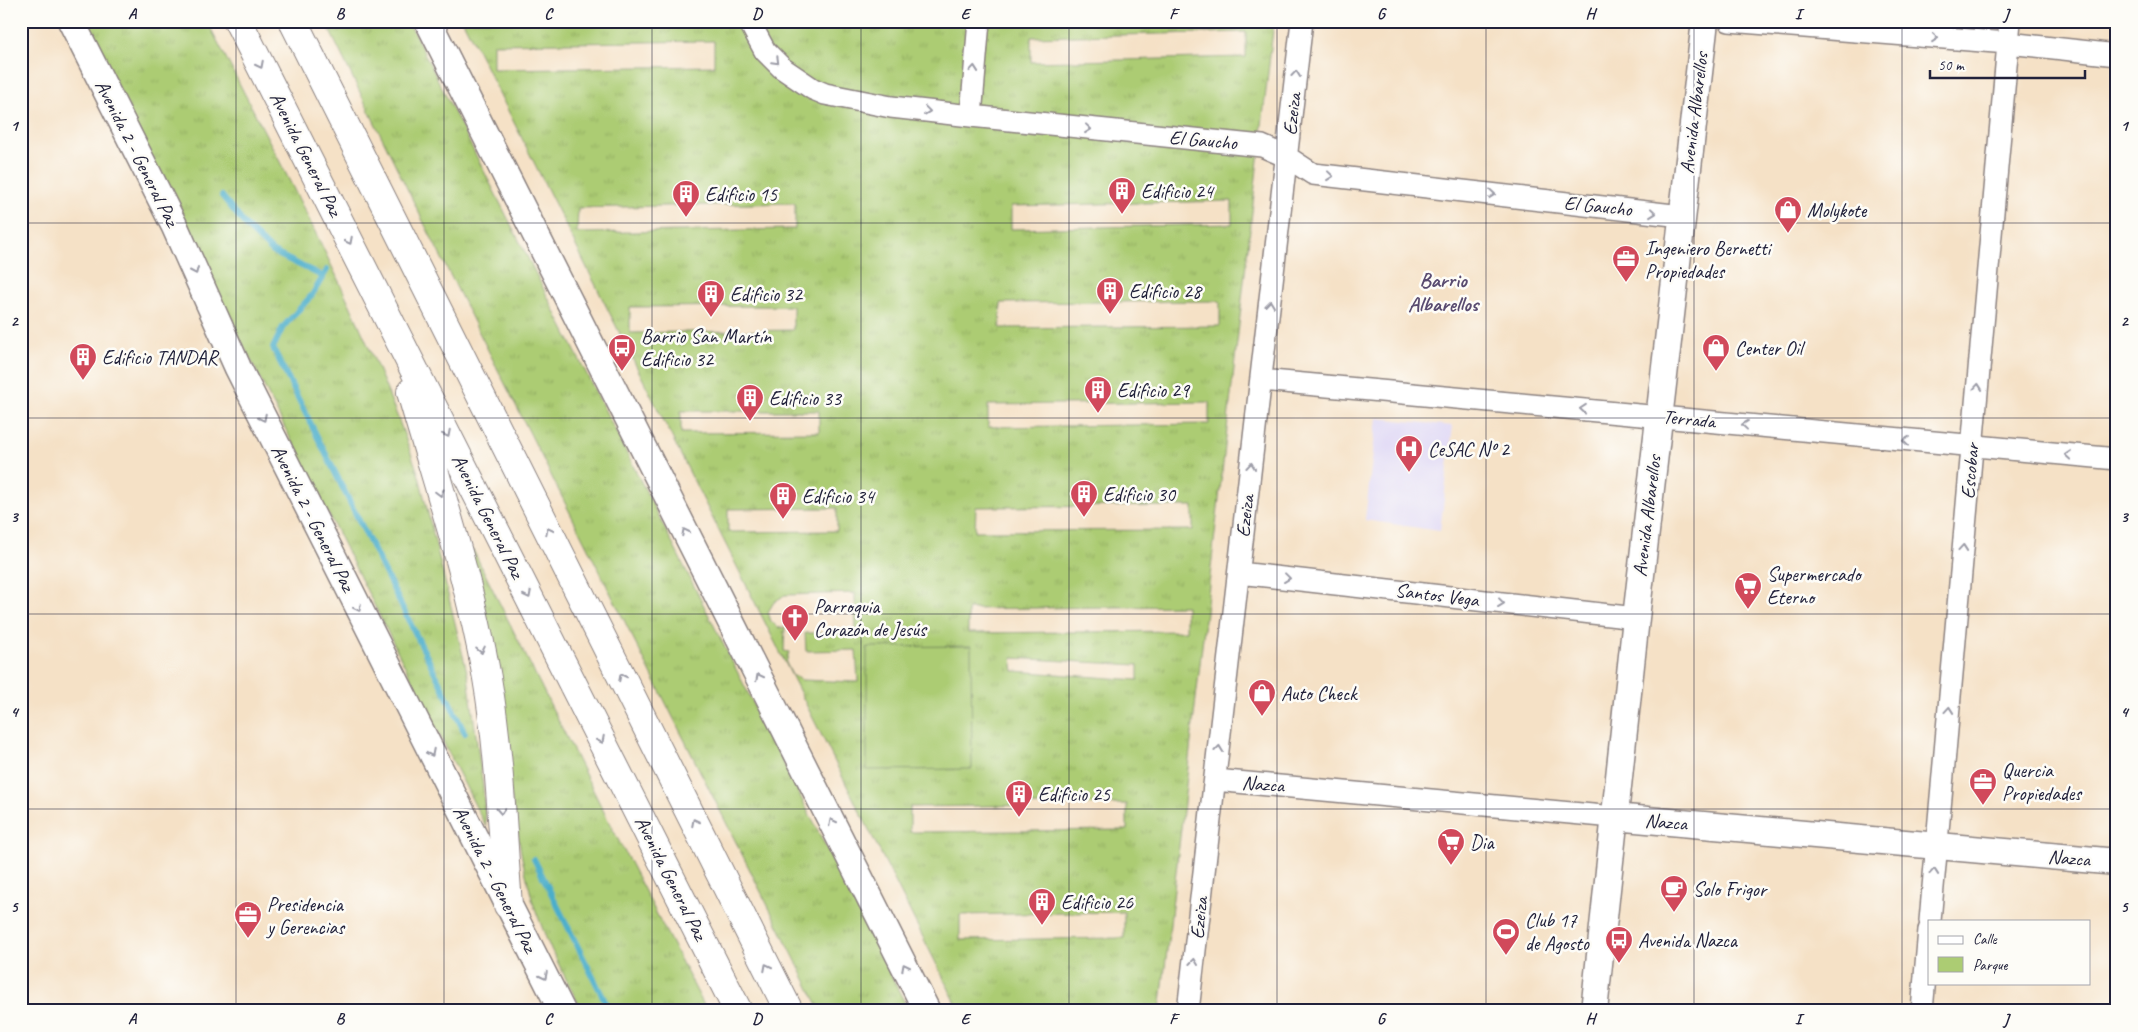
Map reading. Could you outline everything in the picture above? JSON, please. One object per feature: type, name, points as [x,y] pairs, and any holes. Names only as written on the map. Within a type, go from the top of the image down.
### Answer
[{"type":"highway","name":"Avenida General Paz","points":[[238,21],[738,1011]]},
{"type":"highway","points":[[293,21],[789,1011]]},
{"type":"highway","points":[[393,328],[472,609],[487,678],[496,742],[508,905]]},
{"type":"street","name":"Avenida 2 - General Paz","points":[[71,21],[175,226],[238,368],[562,1011]]},
{"type":"street","points":[[428,21],[927,1011]]},
{"type":"street","name":"El Gaucho","points":[[749,21],[766,50],[791,75],[825,94],[891,107],[1262,146],[1287,157],[1313,174],[1682,216]]},
{"type":"street","points":[[971,116],[979,21]]},
{"type":"street","name":"Ezeiza","points":[[1188,1011],[1302,21]]},
{"type":"street","name":"Avenida Albarellos","points":[[1594,1011],[1636,618],[1705,21]]},
{"type":"street","points":[[1729,21],[2008,43],[2117,55]]},
{"type":"street","name":"Escobar","points":[[1930,920],[2010,21]]},
{"type":"street","name":"Terrada","points":[[1261,380],[1659,416],[1972,448],[2117,460]]},
{"type":"street","name":"Santos Vega","points":[[1239,573],[1636,618]]},
{"type":"street","name":"Nazca","points":[[1215,780],[2117,862]]},
{"type":"street","points":[[1922,1011],[1928,942]]},
{"type":"shaded area","name":"CeSAC Nº 2","points":[[1377,418],[1453,426],[1440,531],[1365,520]]},
{"type":"green space","points":[[80,21],[207,21],[293,188],[374,359],[398,417],[419,476],[468,676],[483,787],[486,827]]},
{"type":"green space","points":[[325,21],[408,21],[909,1011],[821,1011],[423,221]]},
{"type":"green space","points":[[463,21],[1274,21],[1160,1011],[960,1011]],"holes":[[[1246,32],[1246,57],[1031,62],[1031,37]],[[714,41],[714,66],[493,69],[493,44]],[[1232,201],[1232,224],[1011,229],[1011,206]],[[795,203],[795,229],[577,233],[578,208]],[[1220,301],[1220,326],[1000,328],[1001,303]],[[793,306],[793,330],[630,333],[630,307]],[[1209,402],[1209,424],[988,427],[988,405]],[[681,411],[819,411],[819,432],[681,433]],[[1193,506],[1193,530],[975,531],[976,507]],[[837,508],[837,531],[728,532],[728,509]],[[855,593],[856,633],[805,633],[806,651],[856,650],[858,682],[802,680],[792,675],[786,663],[789,652],[784,651],[785,627],[778,628],[771,621],[768,612],[774,602],[785,595]],[[1186,606],[1186,631],[968,633],[968,609]],[[1012,658],[1138,665],[1138,680],[1014,671]],[[1127,804],[1127,830],[910,832],[910,807]],[[1124,912],[1124,938],[960,940],[960,915]]]},
{"type":"green space","points":[[473,550],[607,818],[707,1011],[582,1011],[548,943],[533,903],[522,858],[469,553]]},
{"type":"green space","points":[[971,646],[972,769],[867,770],[867,647]]},
{"type":"waterway","points":[[222,196],[246,226],[273,252],[322,276]]},
{"type":"waterway","points":[[327,270],[312,295],[283,327],[273,348],[465,733]]},
{"type":"waterway","points":[[534,859],[610,1011]]},
{"type":"place","name":"Edificio 24","points":[[1122,215]]},
{"type":"place","name":"Edificio 15","points":[[686,218]]},
{"type":"place","name":"Molykote","points":[[1788,234]]},
{"type":"place","name":"Ingeniero Bernetti Propiedades","points":[[1626,283]]},
{"type":"place","name":"Edificio 28","points":[[1110,315]]},
{"type":"place","name":"Edificio 32","points":[[711,318]]},
{"type":"place","name":"Barrio San Martín Edificio 32","points":[[622,372]]},
{"type":"place","name":"Center Oil","points":[[1716,372]]},
{"type":"place","name":"Edificio TANDAR","points":[[83,381]]},
{"type":"place","name":"Edificio 29","points":[[1098,414]]},
{"type":"place","name":"Edificio 33","points":[[750,422]]},
{"type":"place","name":"CeSAC Nº 2","points":[[1409,473]]},
{"type":"place","name":"Edificio 30","points":[[1084,518]]},
{"type":"place","name":"Edificio 34","points":[[783,520]]},
{"type":"place","name":"Supermercado Eterno","points":[[1748,610]]},
{"type":"place","name":"Parroquia Corazón de Jesús","points":[[795,642]]},
{"type":"place","name":"Auto Check","points":[[1262,717]]},
{"type":"place","name":"Quercia Propiedades","points":[[1983,806]]},
{"type":"place","name":"Edificio 25","points":[[1019,818]]},
{"type":"place","name":"Dia","points":[[1451,866]]},
{"type":"place","name":"Solo Frigor","points":[[1674,913]]},
{"type":"place","name":"Edificio 26","points":[[1042,926]]},
{"type":"place","name":"Presidencia y Gerencias","points":[[248,939]]},
{"type":"place","name":"Club 17 de Agosto","points":[[1506,956]]},
{"type":"place","name":"Avenida Nazca","points":[[1619,964]]},
{"type":"district","name":"Barrio Albarellos","points":[[1443,292]]}]
